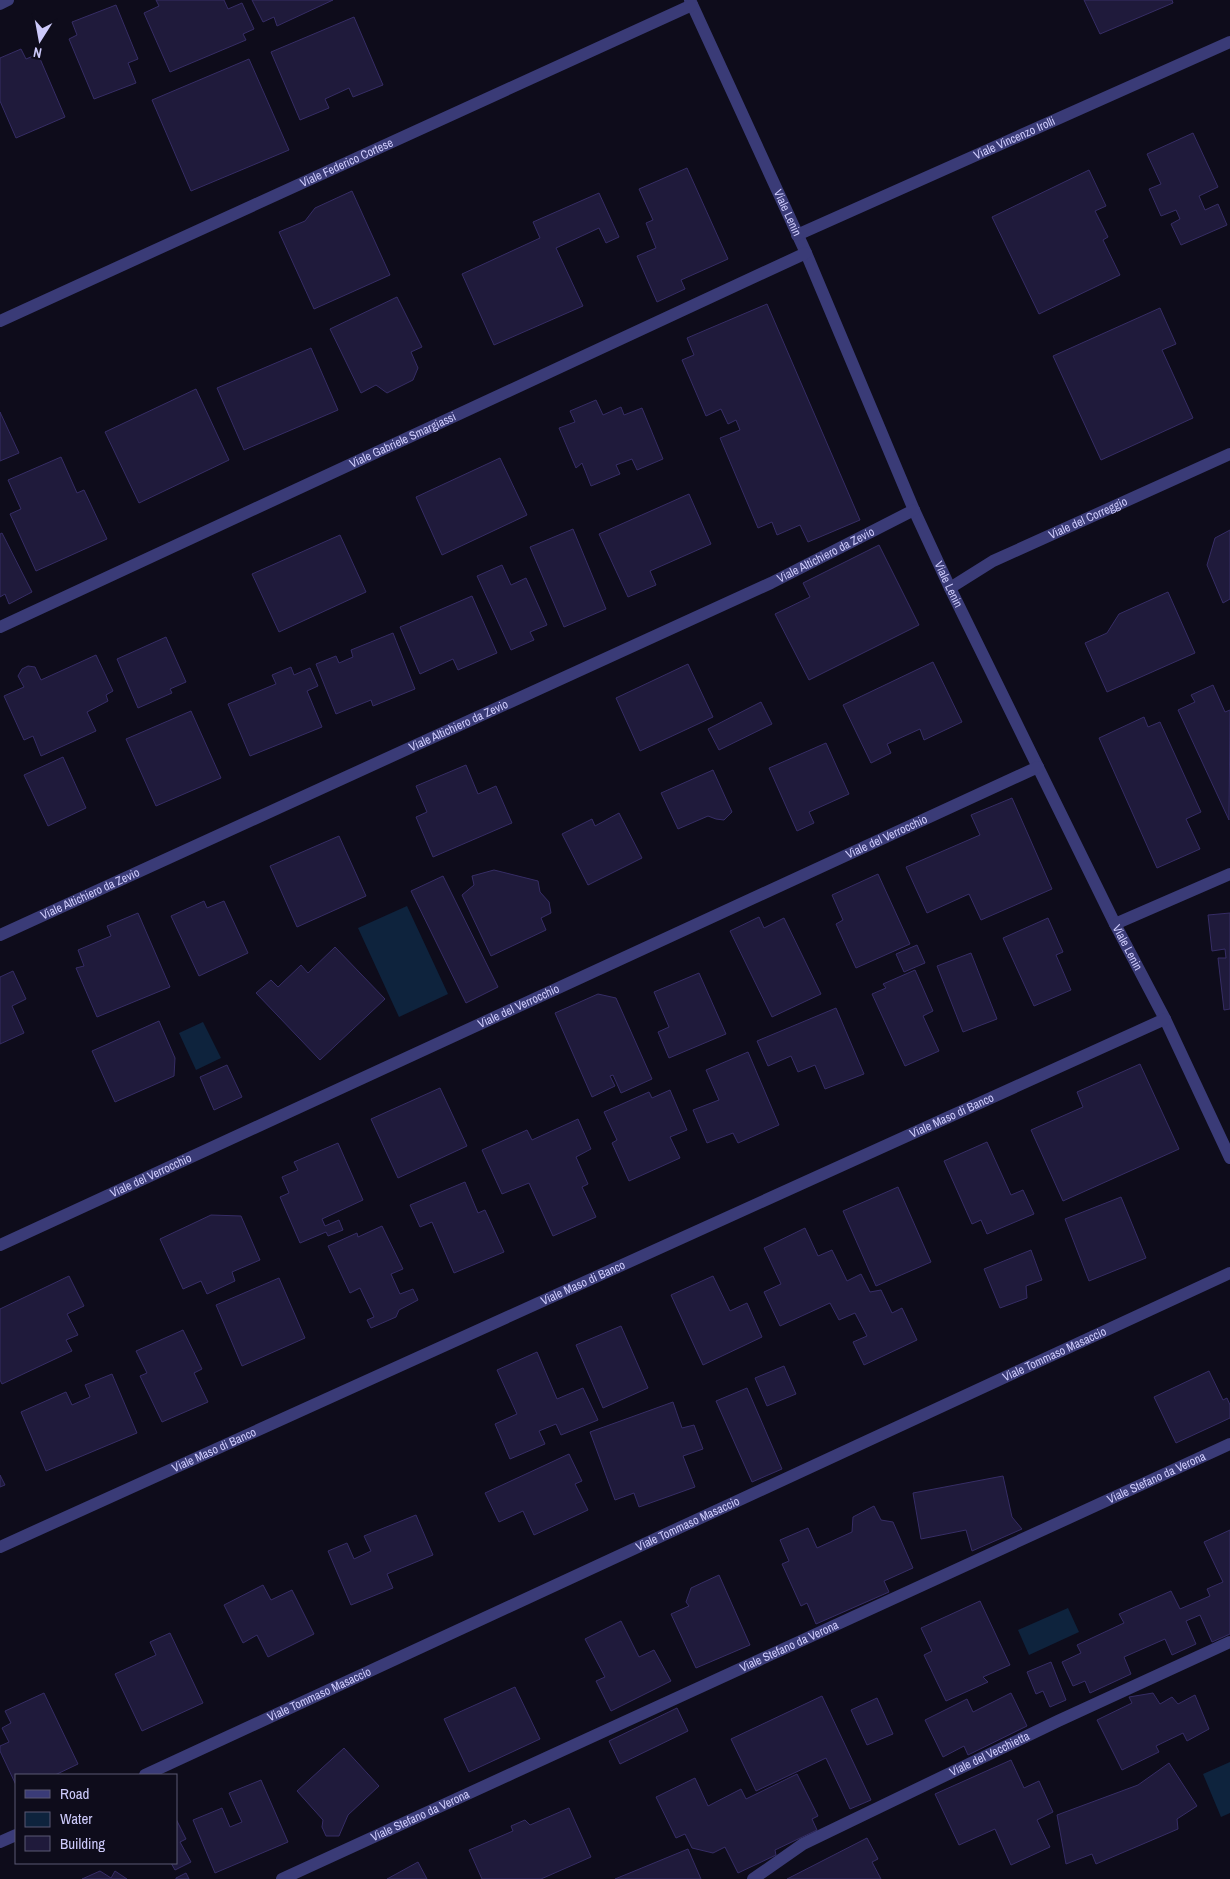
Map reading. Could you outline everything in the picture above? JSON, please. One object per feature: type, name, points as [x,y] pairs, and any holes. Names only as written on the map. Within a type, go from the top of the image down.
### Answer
[{"type":"street","points":[[0,4],[8,0]]},
{"type":"street","name":"Viale Lenin","points":[[691,2],[806,253],[914,510],[950,588],[1115,924],[1165,1019],[1230,1158]]},
{"type":"street","name":"Viale Federico Cortese","points":[[0,321],[691,2]]},
{"type":"street","name":"Viale Vincenzo Irolli","points":[[797,235],[1230,42]]},
{"type":"street","name":"Viale Gabriele Smargiassi","points":[[0,627],[806,253]]},
{"type":"street","name":"Viale del Correggio","points":[[950,588],[993,561],[1230,454]]},
{"type":"street","name":"Viale Altichiero da Zevio","points":[[0,935],[771,583],[914,510]]},
{"type":"street","name":"Viale del Verrocchio","points":[[0,1245],[1038,767]]},
{"type":"street","points":[[1115,924],[1230,874]]},
{"type":"street","name":"Viale Maso di Banco","points":[[0,1547],[1165,1019]]},
{"type":"street","name":"Viale Tommaso Masaccio","points":[[147,1774],[1230,1273]]},
{"type":"street","name":"Viale Stefano da Verona","points":[[282,1879],[1230,1444]]},
{"type":"street","name":"Viale del Vecchietta","points":[[754,1879],[803,1844],[1067,1717],[1230,1642]]},
{"type":"street","points":[[0,1842],[15,1835]]},
{"type":"water","points":[[407,906],[448,994],[399,1017],[358,928]]},
{"type":"water","points":[[203,1022],[221,1058],[196,1070],[179,1033]]},
{"type":"water","points":[[1068,1608],[1079,1632],[1029,1655],[1018,1630]]},
{"type":"water","points":[[1230,1762],[1230,1813],[1221,1817],[1203,1774]]},
{"type":"building","points":[[156,0],[224,0],[228,9],[242,3],[254,29],[243,34],[246,40],[170,72],[144,13],[159,6]]},
{"type":"building","points":[[252,0],[333,0],[277,26],[274,17],[263,22]]},
{"type":"building","points":[[1084,0],[1172,0],[1173,3],[1100,34]]},
{"type":"building","points":[[116,5],[138,59],[128,63],[136,83],[94,99],[69,39],[77,35],[72,22]]},
{"type":"building","points":[[354,17],[383,85],[353,97],[349,88],[325,99],[329,108],[300,120],[271,52]]},
{"type":"building","points":[[21,49],[26,59],[38,54],[65,117],[16,138],[0,101],[0,58]]},
{"type":"building","points":[[249,59],[289,150],[191,191],[152,100]]},
{"type":"building","points":[[1193,133],[1218,187],[1199,196],[1205,210],[1218,204],[1227,225],[1181,245],[1171,224],[1180,219],[1176,210],[1161,216],[1149,189],[1161,184],[1147,154]]},
{"type":"building","points":[[687,168],[728,259],[681,280],[685,289],[657,302],[637,256],[656,248],[646,223],[653,220],[639,189]]},
{"type":"building","points":[[1089,170],[1106,206],[1095,211],[1108,237],[1103,240],[1120,275],[1039,314],[992,217]]},
{"type":"building","points":[[352,191],[390,275],[314,309],[279,232],[305,221],[315,208]]},
{"type":"building","points":[[599,193],[619,237],[606,243],[599,228],[556,248],[583,306],[494,345],[462,274],[540,238],[533,222]]},
{"type":"building","points":[[397,297],[422,347],[411,352],[418,368],[413,380],[387,393],[376,385],[361,393],[330,329]]},
{"type":"building","points":[[767,304],[860,520],[808,542],[800,525],[777,535],[772,522],[758,528],[720,438],[740,430],[736,420],[728,424],[721,409],[706,416],[682,360],[694,355],[687,338]]},
{"type":"building","points":[[1160,308],[1176,344],[1162,350],[1193,418],[1101,460],[1053,356]]},
{"type":"building","points":[[311,348],[338,410],[244,450],[217,388]]},
{"type":"building","points":[[196,389],[229,460],[139,503],[105,432]]},
{"type":"building","points":[[596,400],[603,415],[621,407],[624,415],[642,408],[663,459],[637,470],[632,459],[616,465],[620,474],[591,486],[582,463],[576,468],[559,428],[575,422],[570,411]]},
{"type":"building","points":[[0,412],[19,453],[0,461]]},
{"type":"building","points":[[61,457],[77,493],[84,490],[107,539],[36,571],[10,514],[21,509],[8,480]]},
{"type":"building","points":[[500,458],[527,515],[442,555],[416,497]]},
{"type":"building","points":[[689,494],[711,544],[650,571],[656,585],[628,597],[599,534]]},
{"type":"building","points":[[573,529],[606,609],[564,627],[530,547]]},
{"type":"building","points":[[1230,530],[1230,599],[1223,603],[1207,565],[1215,538]]},
{"type":"building","points":[[2,533],[32,592],[9,604],[5,594],[0,597],[0,534]]},
{"type":"building","points":[[340,535],[366,592],[279,632],[252,574]]},
{"type":"building","points":[[879,545],[919,625],[809,680],[775,614],[810,597],[803,583]]},
{"type":"building","points":[[502,565],[511,585],[526,578],[547,625],[530,632],[534,640],[511,650],[477,576]]},
{"type":"building","points":[[1168,592],[1195,653],[1107,692],[1085,643],[1107,633],[1119,614]]},
{"type":"building","points":[[472,596],[497,653],[458,670],[453,659],[420,674],[400,627]]},
{"type":"building","points":[[393,633],[415,689],[373,706],[371,700],[336,714],[316,664],[336,656],[339,663],[353,657],[351,650]]},
{"type":"building","points":[[166,637],[186,682],[170,689],[172,693],[138,708],[117,659]]},
{"type":"building","points":[[96,655],[113,691],[106,695],[108,701],[87,712],[96,731],[41,756],[33,736],[24,740],[4,696],[24,687],[18,676],[22,669],[28,666],[35,667],[41,680]]},
{"type":"building","points":[[933,662],[962,722],[924,740],[920,729],[887,744],[891,753],[871,763],[843,705]]},
{"type":"building","points":[[688,664],[713,717],[640,751],[616,698]]},
{"type":"building","points":[[291,667],[294,675],[310,668],[318,686],[307,691],[322,727],[250,756],[228,704],[276,684],[272,675]]},
{"type":"building","points":[[1213,685],[1225,712],[1230,710],[1229,820],[1178,710],[1195,702],[1191,695]]},
{"type":"building","points":[[761,702],[772,724],[719,750],[708,729]]},
{"type":"building","points":[[191,711],[221,778],[156,806],[126,739]]},
{"type":"building","points":[[1144,717],[1148,727],[1160,722],[1201,812],[1186,819],[1200,849],[1157,868],[1099,738]]},
{"type":"building","points":[[826,743],[849,794],[809,812],[814,823],[797,831],[769,768]]},
{"type":"building","points":[[63,757],[86,808],[48,826],[24,775]]},
{"type":"building","points":[[466,765],[478,794],[496,786],[512,823],[433,857],[416,817],[427,812],[416,786]]},
{"type":"building","points":[[713,770],[732,812],[724,820],[708,816],[678,829],[661,793]]},
{"type":"building","points":[[1012,798],[1052,889],[981,920],[969,894],[927,913],[906,867],[980,835],[971,815]]},
{"type":"building","points":[[619,813],[642,858],[588,885],[562,834],[592,819],[595,826]]},
{"type":"building","points":[[339,836],[366,896],[297,927],[270,866]]},
{"type":"building","points":[[494,870],[538,881],[540,892],[549,902],[551,913],[541,918],[546,930],[491,956],[462,895],[474,885],[472,876]]},
{"type":"building","points":[[878,874],[910,944],[856,968],[836,924],[843,920],[832,895]]},
{"type":"building","points":[[443,876],[498,987],[466,1003],[411,891]]},
{"type":"building","points":[[204,901],[207,908],[224,901],[248,953],[199,976],[171,916]]},
{"type":"building","points":[[138,913],[170,987],[97,1017],[76,968],[84,966],[78,950],[111,936],[107,926]]},
{"type":"building","points":[[1230,913],[1230,1009],[1224,1010],[1218,958],[1226,958],[1225,949],[1212,951],[1208,915]]},
{"type":"building","points":[[759,917],[764,928],[784,918],[821,994],[772,1017],[730,931]]},
{"type":"building","points":[[1048,918],[1063,952],[1056,955],[1071,990],[1034,1006],[1003,938]]},
{"type":"building","points":[[917,945],[925,963],[904,972],[896,954]]},
{"type":"building","points":[[335,947],[385,999],[320,1060],[256,993],[271,980],[278,987],[301,965],[308,973]]},
{"type":"building","points":[[971,953],[997,1019],[963,1032],[937,966]]},
{"type":"building","points":[[915,970],[933,1011],[923,1016],[939,1051],[905,1066],[872,994],[886,988],[883,984]]},
{"type":"building","points":[[13,971],[26,999],[12,1006],[24,1033],[0,1044],[0,977]]},
{"type":"building","points":[[699,973],[726,1034],[669,1058],[658,1032],[669,1027],[654,992]]},
{"type":"building","points":[[598,994],[616,998],[652,1079],[621,1093],[613,1075],[610,1076],[615,1086],[592,1097],[555,1013]]},
{"type":"building","points":[[836,1008],[864,1074],[825,1089],[815,1065],[798,1072],[791,1056],[768,1066],[757,1041]]},
{"type":"building","points":[[159,1021],[175,1058],[174,1076],[115,1102],[92,1051]]},
{"type":"building","points":[[748,1052],[779,1125],[738,1143],[733,1133],[707,1143],[693,1110],[719,1100],[706,1070]]},
{"type":"building","points":[[1140,1064],[1179,1149],[1063,1201],[1031,1130],[1083,1107],[1077,1092]]},
{"type":"building","points":[[227,1065],[242,1097],[214,1110],[200,1077]]},
{"type":"building","points":[[440,1088],[467,1146],[398,1178],[371,1119]]},
{"type":"building","points":[[670,1090],[687,1130],[670,1137],[680,1158],[629,1181],[612,1143],[617,1140],[604,1112],[649,1092],[652,1098]]},
{"type":"building","points":[[578,1119],[591,1149],[576,1157],[588,1184],[582,1187],[596,1217],[553,1236],[529,1183],[502,1194],[482,1150],[527,1130],[532,1140]]},
{"type":"building","points":[[987,1142],[1011,1195],[1023,1190],[1034,1214],[987,1234],[981,1220],[972,1224],[944,1161]]},
{"type":"building","points":[[338,1143],[363,1200],[322,1219],[325,1226],[339,1220],[343,1230],[328,1236],[326,1232],[300,1243],[280,1197],[289,1193],[282,1177],[298,1170],[294,1162]]},
{"type":"building","points":[[465,1182],[478,1213],[485,1210],[504,1252],[454,1273],[432,1222],[420,1227],[410,1205]]},
{"type":"building","points":[[898,1187],[931,1262],[876,1286],[843,1211]]},
{"type":"building","points":[[1121,1197],[1146,1258],[1089,1281],[1065,1219]]},
{"type":"building","points":[[211,1215],[241,1216],[260,1260],[232,1272],[235,1281],[207,1294],[201,1281],[183,1289],[160,1239]]},
{"type":"building","points":[[382,1226],[403,1269],[391,1274],[400,1294],[413,1289],[418,1300],[399,1310],[396,1317],[371,1328],[367,1320],[374,1317],[360,1288],[350,1293],[328,1246],[357,1233],[358,1237]]},
{"type":"building","points":[[805,1228],[818,1256],[832,1250],[847,1281],[861,1274],[870,1292],[881,1290],[892,1313],[902,1308],[917,1340],[864,1365],[853,1342],[867,1336],[855,1313],[839,1320],[830,1303],[780,1326],[764,1292],[781,1284],[764,1248]]},
{"type":"building","points":[[1031,1250],[1042,1280],[1026,1286],[1027,1298],[1000,1308],[984,1269]]},
{"type":"building","points":[[69,1276],[84,1306],[67,1314],[78,1335],[66,1340],[72,1351],[2,1384],[0,1380],[0,1309]]},
{"type":"building","points":[[713,1276],[730,1311],[747,1303],[762,1337],[703,1365],[671,1295]]},
{"type":"building","points":[[279,1278],[305,1338],[242,1366],[216,1305]]},
{"type":"building","points":[[621,1326],[648,1388],[603,1408],[576,1345]]},
{"type":"building","points":[[183,1330],[202,1369],[194,1373],[208,1402],[162,1422],[140,1376],[147,1373],[136,1351]]},
{"type":"building","points":[[537,1352],[557,1399],[583,1388],[598,1420],[561,1435],[556,1424],[539,1431],[545,1444],[510,1459],[495,1424],[517,1414],[497,1370]]},
{"type":"building","points":[[784,1366],[796,1394],[767,1406],[755,1378]]},
{"type":"building","points":[[1209,1371],[1223,1400],[1227,1398],[1230,1405],[1230,1418],[1176,1443],[1154,1397]]},
{"type":"building","points":[[112,1374],[137,1433],[46,1471],[21,1412],[66,1392],[72,1405],[90,1397],[85,1385]]},
{"type":"building","points":[[747,1388],[782,1469],[752,1482],[716,1401]]},
{"type":"building","points":[[673,1402],[682,1428],[694,1425],[703,1449],[683,1456],[695,1487],[639,1507],[634,1493],[615,1500],[590,1432]]},
{"type":"building","points":[[569,1454],[582,1481],[575,1484],[588,1510],[534,1535],[523,1511],[499,1522],[485,1493]]},
{"type":"building","points":[[0,1475],[5,1485],[0,1487]]},
{"type":"building","points":[[1003,1476],[1012,1517],[1022,1529],[972,1551],[966,1530],[921,1539],[913,1493]]},
{"type":"building","points":[[874,1506],[881,1520],[893,1522],[913,1568],[884,1581],[889,1592],[816,1624],[807,1603],[801,1606],[782,1564],[789,1561],[780,1540],[808,1528],[817,1548],[852,1532],[853,1517]]},
{"type":"building","points":[[416,1515],[433,1555],[387,1574],[393,1588],[351,1605],[328,1551],[347,1543],[354,1559],[371,1551],[364,1536]]},
{"type":"building","points":[[1230,1530],[1230,1634],[1212,1642],[1200,1615],[1186,1621],[1196,1644],[1172,1655],[1165,1639],[1124,1657],[1131,1674],[1090,1693],[1085,1681],[1073,1686],[1062,1662],[1081,1653],[1077,1645],[1124,1623],[1119,1614],[1171,1591],[1180,1609],[1210,1596],[1207,1589],[1223,1582],[1204,1542]]},
{"type":"building","points":[[719,1575],[750,1645],[696,1668],[671,1614],[689,1606],[686,1602],[691,1588]]},
{"type":"building","points":[[263,1585],[271,1600],[292,1590],[314,1634],[268,1657],[257,1635],[243,1643],[224,1605]]},
{"type":"building","points":[[980,1601],[1010,1665],[983,1677],[988,1682],[946,1701],[924,1655],[932,1651],[921,1628]]},
{"type":"building","points":[[621,1621],[639,1657],[654,1650],[671,1681],[611,1711],[596,1681],[605,1677],[585,1639]]},
{"type":"building","points":[[170,1633],[203,1703],[142,1731],[115,1674],[156,1655],[150,1642]]},
{"type":"building","points":[[1051,1662],[1066,1700],[1050,1707],[1043,1691],[1036,1694],[1027,1672]]},
{"type":"building","points":[[515,1687],[540,1739],[469,1772],[444,1719]]},
{"type":"building","points":[[44,1693],[78,1764],[57,1774],[15,1774],[15,1783],[0,1751],[0,1746],[9,1742],[2,1728],[11,1723],[5,1711]]},
{"type":"building","points":[[1011,1693],[1027,1726],[968,1755],[964,1746],[943,1757],[925,1720],[967,1699],[973,1712]]},
{"type":"building","points":[[1153,1693],[1160,1704],[1172,1697],[1178,1704],[1195,1695],[1209,1729],[1187,1741],[1183,1733],[1156,1746],[1159,1752],[1122,1770],[1097,1720],[1132,1703],[1129,1697]]},
{"type":"building","points":[[822,1696],[871,1800],[850,1809],[826,1758],[756,1791],[731,1739]]},
{"type":"building","points":[[877,1698],[893,1734],[867,1745],[851,1710]]},
{"type":"building","points":[[677,1708],[688,1731],[620,1764],[609,1741]]},
{"type":"building","points":[[344,1748],[379,1786],[348,1815],[339,1836],[326,1836],[322,1827],[323,1820],[297,1791]]},
{"type":"building","points":[[1011,1760],[1024,1788],[1039,1781],[1053,1812],[1037,1820],[1050,1847],[1011,1865],[995,1829],[959,1845],[935,1794]]},
{"type":"building","points":[[1169,1763],[1197,1806],[1177,1819],[1178,1829],[1096,1864],[1092,1854],[1066,1864],[1057,1815],[1138,1785]]},
{"type":"building","points":[[797,1774],[818,1816],[812,1819],[817,1830],[775,1850],[776,1855],[738,1873],[725,1847],[713,1853],[692,1848],[685,1834],[676,1838],[656,1797],[695,1778],[708,1806],[741,1789],[746,1799]]},
{"type":"building","points":[[261,1780],[288,1842],[215,1873],[193,1820],[222,1808],[230,1827],[242,1822],[229,1793]]},
{"type":"building","points":[[569,1808],[591,1857],[541,1879],[482,1879],[469,1850],[513,1831],[511,1826],[525,1820],[530,1825]]},
{"type":"building","points":[[178,1823],[186,1839],[180,1842],[191,1862],[175,1870],[172,1864],[178,1864]]},
{"type":"building","points":[[867,1838],[878,1859],[872,1862],[881,1879],[787,1879]]},
{"type":"building","points":[[688,1849],[701,1879],[615,1879]]},
{"type":"building","points":[[418,1862],[427,1879],[387,1879]]},
{"type":"building","points":[[100,1871],[111,1878],[115,1871],[127,1879],[82,1879]]},
{"type":"building","points":[[186,1873],[189,1879],[176,1879],[176,1878]]}]
